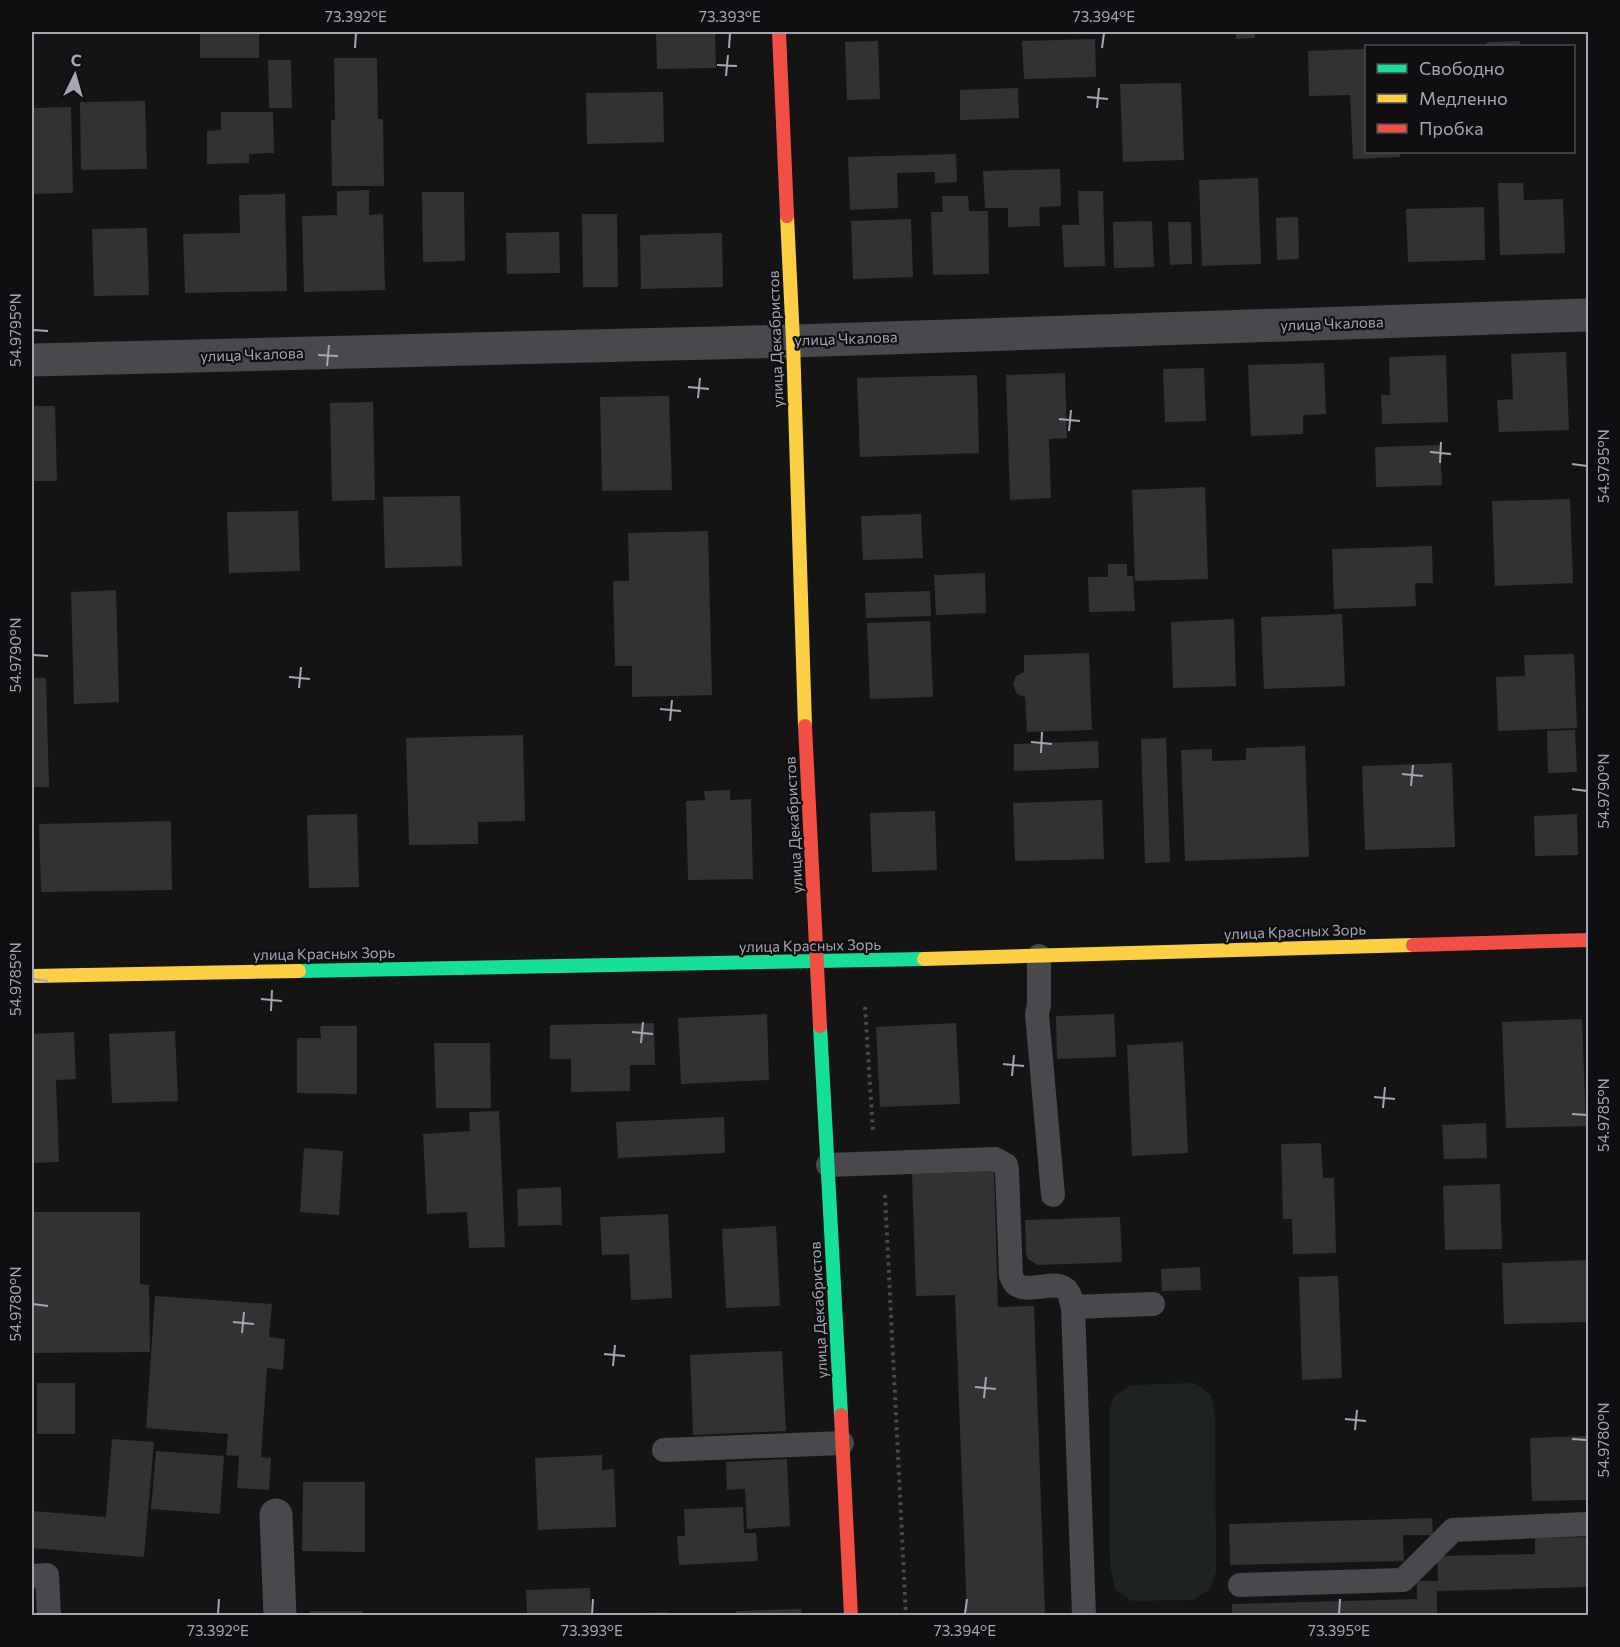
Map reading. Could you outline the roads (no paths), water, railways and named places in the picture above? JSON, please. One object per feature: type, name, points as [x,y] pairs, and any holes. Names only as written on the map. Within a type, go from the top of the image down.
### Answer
[{"type":"street","name":"улица Декабристов","points":[[779,32],[793,341],[806,749],[851,1616]]},
{"type":"street","name":"улица Чкалова","points":[[32,360],[793,341],[1588,315]]},
{"type":"street","name":"улица Красных Зорь","points":[[32,976],[818,962],[1588,940]]},
{"type":"street","points":[[276,1515],[280,1616]]},
{"type":"lane","points":[[1039,956],[1037,1014],[1053,1195]]},
{"type":"lane","points":[[828,1165],[995,1159],[1006,1165],[1013,1282],[1023,1288],[1058,1286],[1064,1288],[1068,1292],[1073,1307],[1084,1616]]},
{"type":"lane","points":[[1073,1307],[1153,1304]]},
{"type":"lane","points":[[664,1450],[842,1443]]},
{"type":"lane","points":[[1240,1585],[1403,1580],[1453,1530],[1588,1524]]},
{"type":"lane","points":[[32,1575],[47,1575],[49,1616]]}]
